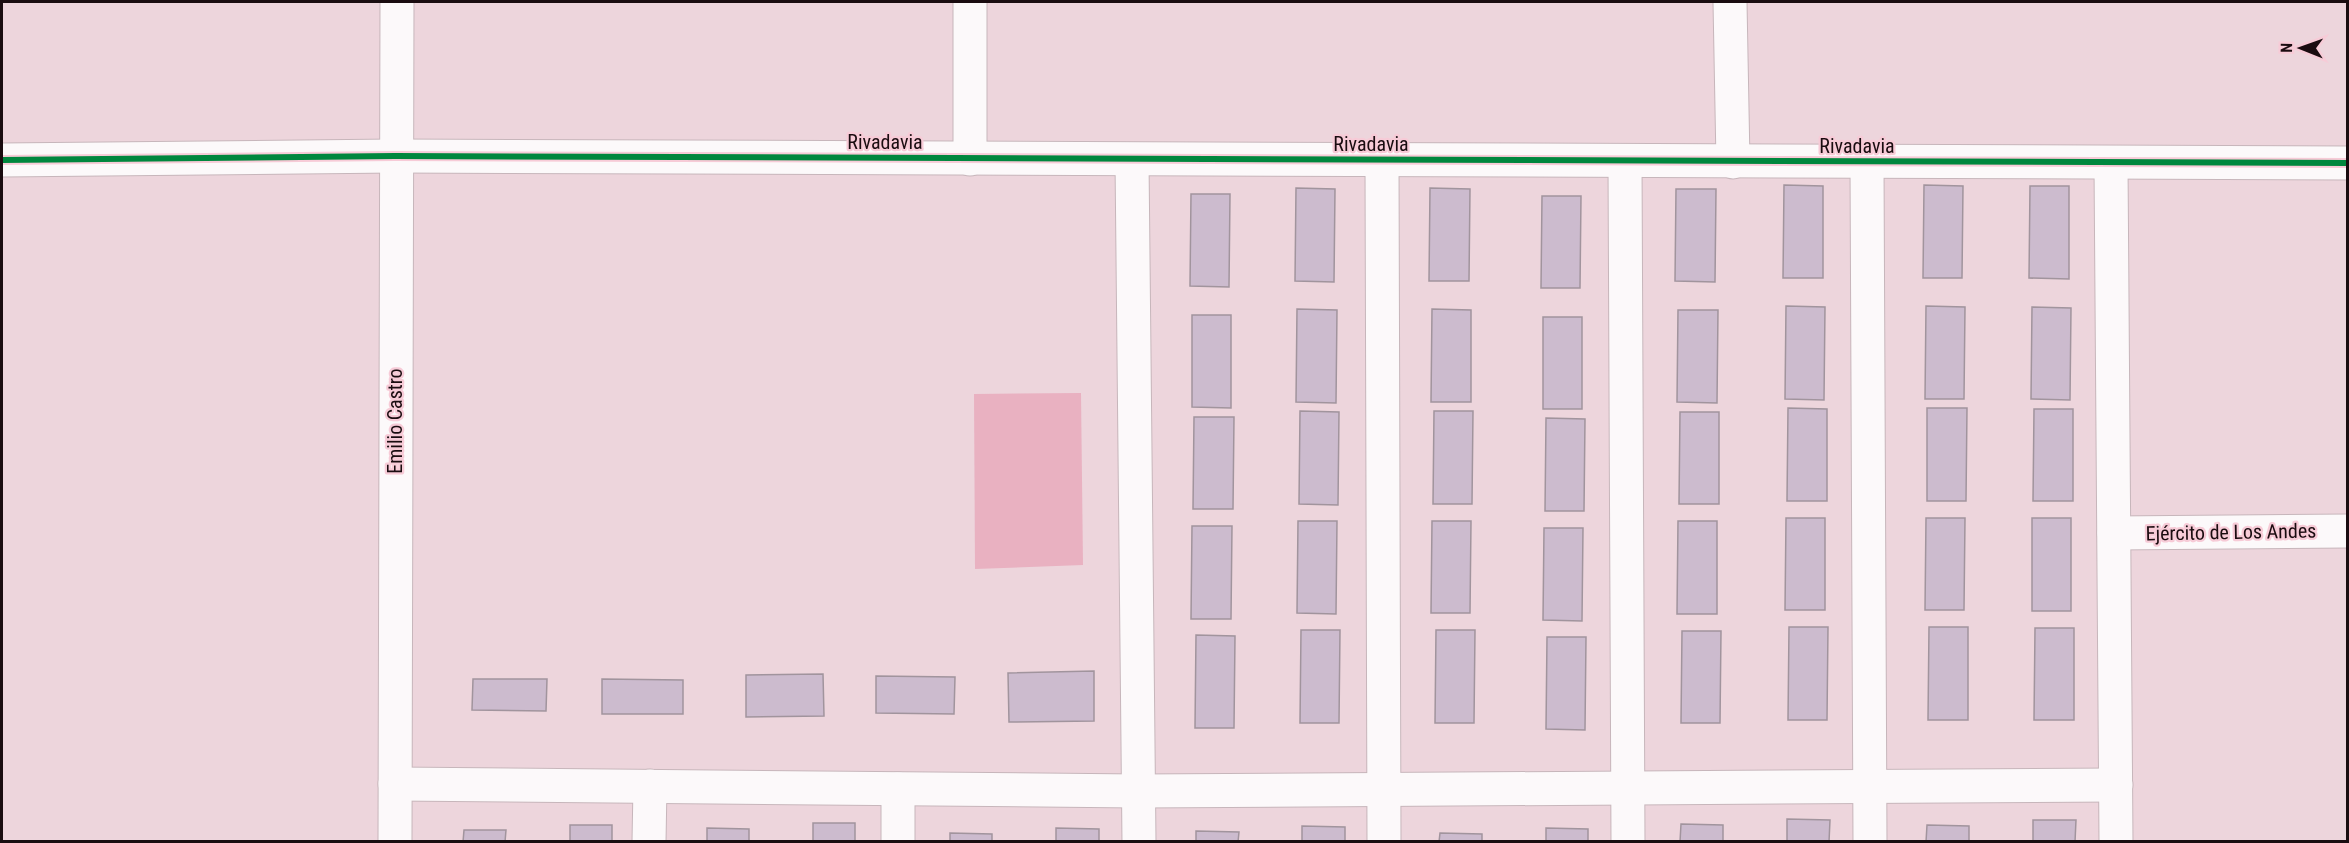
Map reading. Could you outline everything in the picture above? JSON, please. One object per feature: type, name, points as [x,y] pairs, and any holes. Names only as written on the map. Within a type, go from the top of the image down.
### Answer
[{"type":"street","name":"Emilio Castro","points":[[395,842],[397,2]]},
{"type":"street","points":[[970,2],[970,159]]},
{"type":"street","points":[[1730,2],[1733,162]]},
{"type":"street","name":"Rivadavia","points":[[2,160],[395,156],[2111,164],[2348,163]]},
{"type":"street","points":[[1132,160],[1139,842]]},
{"type":"street","points":[[1382,161],[1384,842]]},
{"type":"street","points":[[1625,162],[1628,842]]},
{"type":"street","points":[[1868,163],[1870,842]]},
{"type":"street","points":[[2111,164],[2116,842]]},
{"type":"street","name":"Ejército de Los Andes","points":[[2114,533],[2348,531]]},
{"type":"street","points":[[395,784],[1138,791],[2116,784]]},
{"type":"street","points":[[649,842],[650,786]]},
{"type":"street","points":[[898,789],[898,842]]},
{"type":"shaded area","points":[[1081,393],[1083,565],[975,569],[974,394]]},
{"type":"building","points":[[1784,185],[1823,186],[1823,278],[1783,278]]},
{"type":"building","points":[[1924,185],[1963,186],[1962,278],[1923,278]]},
{"type":"building","points":[[2030,186],[2069,186],[2069,279],[2029,278]]},
{"type":"building","points":[[1296,188],[1335,189],[1334,282],[1295,281]]},
{"type":"building","points":[[1430,188],[1470,189],[1469,281],[1429,281]]},
{"type":"building","points":[[1676,189],[1716,189],[1715,282],[1675,281]]},
{"type":"building","points":[[1191,194],[1230,194],[1229,287],[1190,286]]},
{"type":"building","points":[[1542,196],[1581,196],[1580,288],[1541,288]]},
{"type":"building","points":[[1786,306],[1825,307],[1824,400],[1785,399]]},
{"type":"building","points":[[1926,306],[1965,307],[1964,399],[1925,399]]},
{"type":"building","points":[[2032,307],[2071,308],[2070,400],[2031,399]]},
{"type":"building","points":[[1297,309],[1337,310],[1336,403],[1296,402]]},
{"type":"building","points":[[1432,309],[1471,310],[1471,402],[1431,402]]},
{"type":"building","points":[[1678,310],[1718,310],[1717,403],[1677,402]]},
{"type":"building","points":[[1192,315],[1231,315],[1231,408],[1192,407]]},
{"type":"building","points":[[1543,317],[1582,317],[1582,409],[1543,409]]},
{"type":"building","points":[[1788,408],[1827,409],[1827,501],[1787,501]]},
{"type":"building","points":[[1927,408],[1967,408],[1966,501],[1927,501]]},
{"type":"building","points":[[2034,409],[2073,409],[2073,501],[2033,501]]},
{"type":"building","points":[[1300,411],[1339,412],[1338,505],[1299,504]]},
{"type":"building","points":[[1434,411],[1473,411],[1472,504],[1433,504]]},
{"type":"building","points":[[1680,412],[1719,412],[1719,504],[1679,504]]},
{"type":"building","points":[[1194,417],[1234,417],[1233,509],[1193,509]]},
{"type":"building","points":[[1546,418],[1585,419],[1584,511],[1545,511]]},
{"type":"building","points":[[1786,518],[1825,518],[1825,610],[1785,610]]},
{"type":"building","points":[[1926,518],[1965,518],[1964,610],[1925,610]]},
{"type":"building","points":[[2032,518],[2071,518],[2071,611],[2032,611]]},
{"type":"building","points":[[1298,521],[1337,521],[1336,614],[1297,613]]},
{"type":"building","points":[[1432,521],[1471,521],[1470,613],[1431,613]]},
{"type":"building","points":[[1678,521],[1717,521],[1717,614],[1677,614]]},
{"type":"building","points":[[1192,526],[1232,526],[1231,619],[1191,619]]},
{"type":"building","points":[[1544,528],[1583,528],[1582,621],[1543,620]]},
{"type":"building","points":[[1789,627],[1828,627],[1827,720],[1788,720]]},
{"type":"building","points":[[1929,627],[1968,627],[1968,720],[1928,720]]},
{"type":"building","points":[[2035,628],[2074,628],[2074,720],[2034,720]]},
{"type":"building","points":[[1301,630],[1340,630],[1339,723],[1300,723]]},
{"type":"building","points":[[1436,630],[1475,630],[1474,723],[1435,723]]},
{"type":"building","points":[[1682,631],[1721,631],[1720,723],[1681,723]]},
{"type":"building","points":[[1196,635],[1235,636],[1234,728],[1195,728]]},
{"type":"building","points":[[1547,637],[1586,637],[1585,730],[1546,729]]},
{"type":"building","points":[[1094,671],[1094,721],[1009,722],[1008,673]]},
{"type":"building","points":[[823,674],[824,716],[746,717],[746,675]]},
{"type":"building","points":[[876,676],[955,677],[954,714],[876,713]]},
{"type":"building","points":[[473,679],[547,679],[546,711],[472,710]]},
{"type":"building","points":[[602,679],[683,680],[683,714],[602,714]]},
{"type":"building","points":[[1787,819],[1830,820],[1829,842],[1787,842]]},
{"type":"building","points":[[2033,820],[2076,820],[2075,842],[2033,842]]},
{"type":"building","points":[[813,823],[855,823],[855,842],[813,842]]},
{"type":"building","points":[[1681,824],[1723,825],[1723,842],[1680,842]]},
{"type":"building","points":[[570,825],[612,825],[612,842],[570,842]]},
{"type":"building","points":[[1927,825],[1969,826],[1969,842],[1926,842]]},
{"type":"building","points":[[1302,826],[1345,827],[1345,842],[1302,842]]},
{"type":"building","points":[[707,828],[749,829],[749,842],[707,842]]},
{"type":"building","points":[[1056,828],[1099,829],[1099,842],[1056,842]]},
{"type":"building","points":[[1546,828],[1588,829],[1588,842],[1546,842]]},
{"type":"building","points":[[464,830],[506,830],[505,842],[463,842]]},
{"type":"building","points":[[1196,831],[1239,832],[1238,842],[1196,842]]},
{"type":"building","points":[[950,833],[992,834],[992,842],[950,842]]},
{"type":"building","points":[[1440,833],[1482,834],[1482,842],[1439,842]]},
{"type":"cycle path","points":[[2,160],[395,156],[2348,163]]}]
